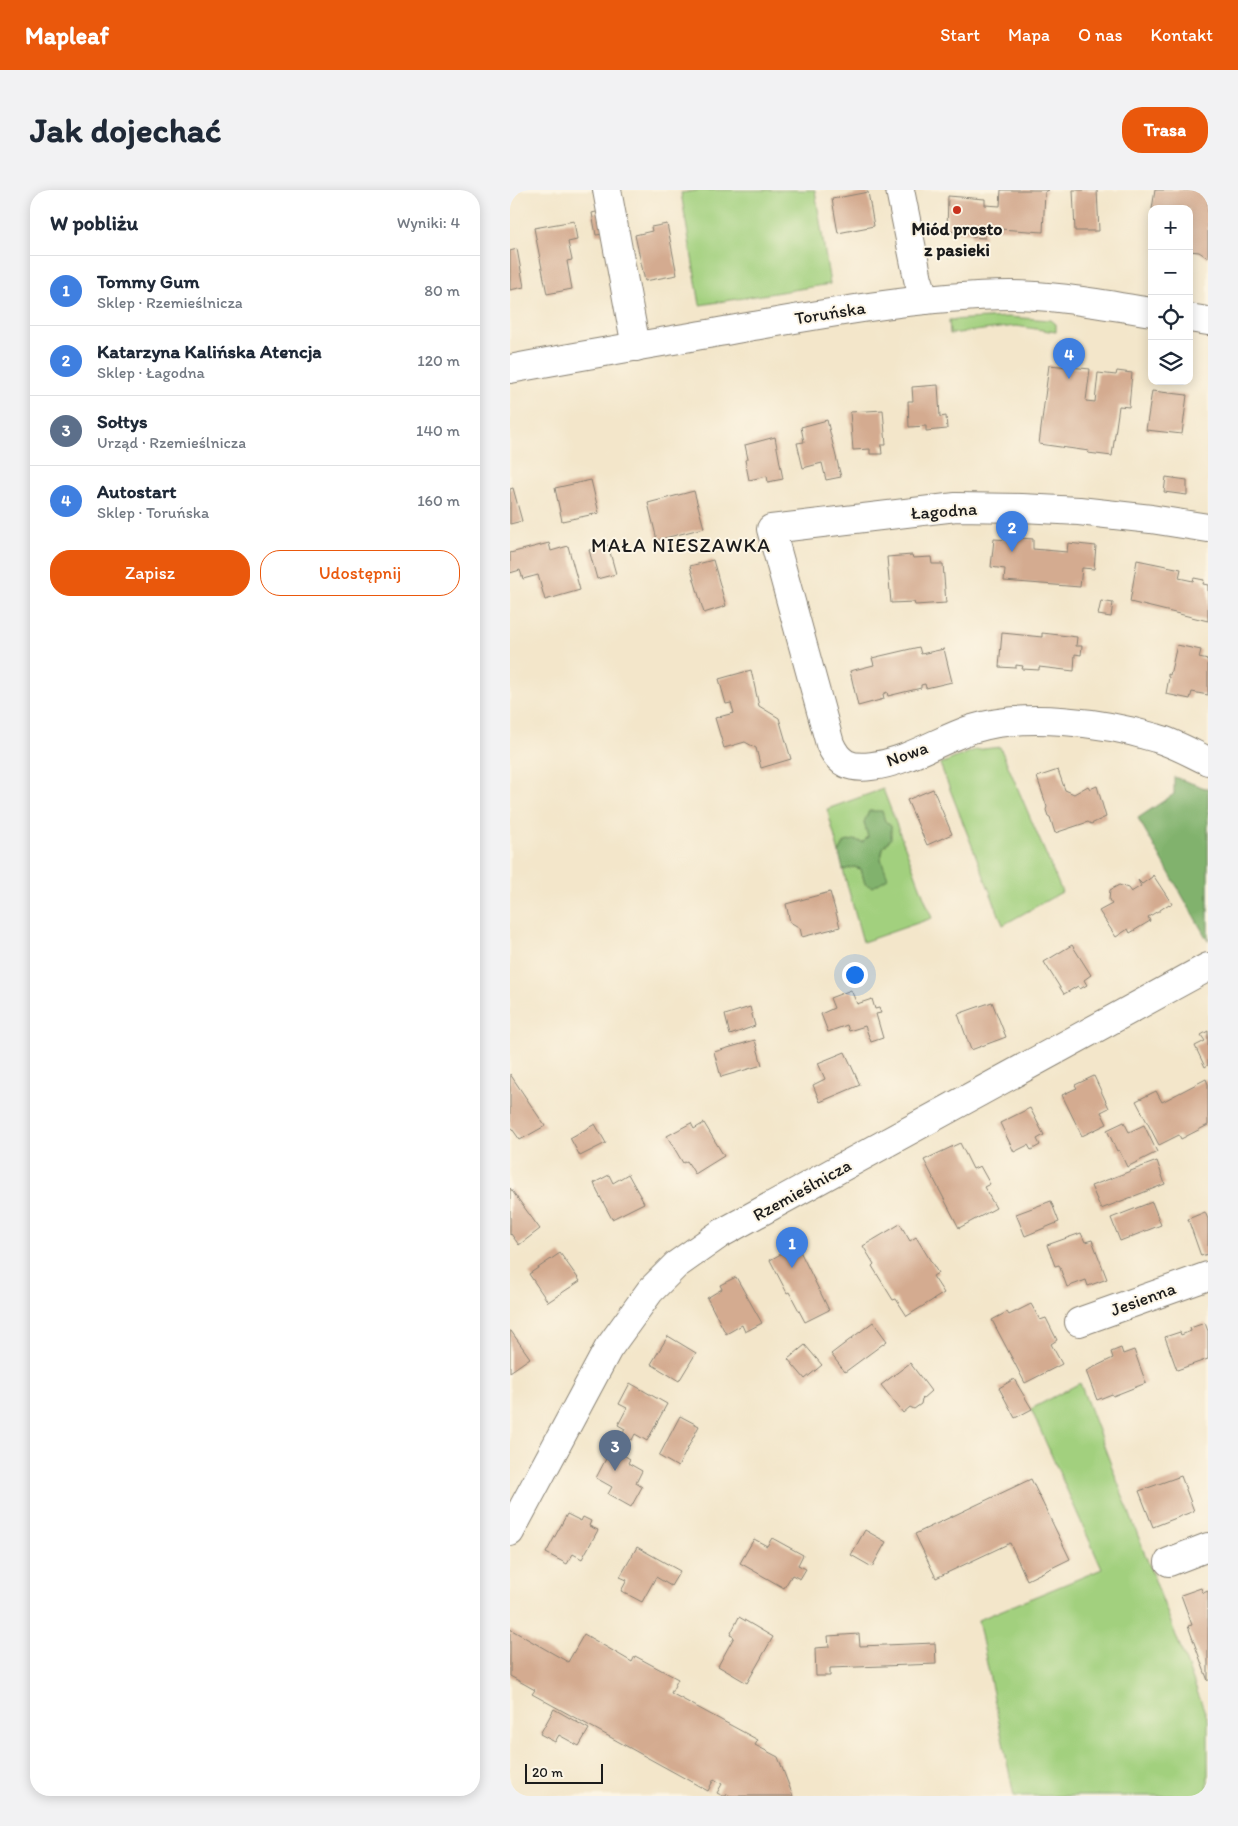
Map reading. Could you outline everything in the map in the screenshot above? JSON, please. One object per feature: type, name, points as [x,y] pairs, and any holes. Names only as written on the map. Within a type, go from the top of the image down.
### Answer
[{"type":"street","points":[[607,190],[636,347]]},
{"type":"street","points":[[900,190],[918,279],[925,300]]},
{"type":"street","name":"Toruńska","points":[[510,369],[845,310],[925,300],[978,296],[1027,296],[1058,298],[1148,311]]},
{"type":"street","points":[[1193,319],[1208,321]]},
{"type":"street","name":"Łagodna","points":[[771,529],[956,508],[1022,508],[1079,511],[1208,528]]},
{"type":"street","name":"Nowa","points":[[771,529],[830,744],[843,764],[872,766],[895,760],[974,728],[1035,720],[1075,723],[1130,731],[1158,738],[1208,761]]},
{"type":"street","name":"Rzemieślnicza","points":[[510,1532],[608,1349],[650,1291],[676,1265],[720,1234],[1208,967]]},
{"type":"street","name":"Jesienna","points":[[1079,1322],[1208,1276]]},
{"type":"street","points":[[1170,1562],[1208,1547]]},
{"type":"green space","points":[[701,190],[815,190],[830,284],[700,305],[681,193]]},
{"type":"green space","points":[[1007,317],[1051,320],[1056,324],[1056,332],[1016,326],[950,334],[949,320]]},
{"type":"green space","points":[[1000,747],[1062,892],[1003,925],[940,764],[975,750]]},
{"type":"green space","points":[[1174,777],[1208,789],[1208,941],[1138,818],[1174,794]]},
{"type":"green space","points":[[883,789],[932,918],[863,942],[843,870],[854,867],[861,869],[865,883],[881,859],[883,848],[891,838],[864,822],[868,836],[864,842],[845,842],[839,853],[827,809]]},
{"type":"green space","points":[[869,811],[882,811],[885,821],[891,826],[891,838],[883,848],[881,859],[888,878],[873,887],[865,884],[861,869],[854,867],[843,870],[839,853],[845,842],[854,840],[863,842],[868,837],[864,822]]},
{"type":"green space","points":[[1080,1383],[1208,1720],[1208,1796],[1014,1796],[978,1620],[1102,1569],[1031,1409]]},
{"type":"building","points":[[1001,190],[1049,190],[1045,192],[1043,232],[985,228],[985,238],[971,237],[971,233],[947,231],[948,196],[985,199],[985,205],[1000,206]]},
{"type":"building","points":[[1073,190],[1097,190],[1099,231],[1075,231]]},
{"type":"building","points":[[1155,190],[1208,190],[1208,258],[1199,252],[1193,251],[1193,205],[1153,205]]},
{"type":"building","points":[[868,192],[874,226],[838,233],[832,199]]},
{"type":"building","points":[[600,211],[604,234],[596,235],[592,213]]},
{"type":"building","points":[[574,221],[577,240],[568,242],[572,260],[567,261],[572,289],[547,294],[534,228]]},
{"type":"building","points":[[667,224],[677,275],[645,281],[635,235],[652,231],[651,227]]},
{"type":"building","points":[[517,249],[524,287],[510,290],[510,251]]},
{"type":"building","points":[[1049,365],[1090,369],[1086,401],[1095,402],[1098,373],[1116,375],[1117,371],[1132,373],[1129,407],[1119,406],[1112,456],[1039,444]]},
{"type":"building","points":[[938,385],[940,417],[946,416],[947,429],[926,431],[926,426],[909,427],[908,401],[913,401],[912,387]]},
{"type":"building","points":[[1152,391],[1187,395],[1182,434],[1146,430]]},
{"type":"building","points":[[883,410],[886,445],[881,445],[882,454],[870,454],[870,449],[853,450],[850,412]]},
{"type":"building","points":[[827,420],[841,477],[826,480],[822,463],[803,468],[797,443],[804,442],[801,427]]},
{"type":"building","points":[[775,437],[783,479],[768,482],[767,476],[749,480],[745,460],[748,459],[745,445]]},
{"type":"building","points":[[1166,477],[1187,480],[1187,495],[1164,492]]},
{"type":"building","points":[[591,480],[599,513],[562,521],[555,488]]},
{"type":"building","points":[[513,488],[522,521],[510,524],[510,489]]},
{"type":"building","points":[[694,491],[704,528],[657,540],[648,503]]},
{"type":"building","points":[[1008,537],[1033,539],[1033,549],[1067,552],[1068,543],[1096,546],[1094,569],[1082,568],[1080,587],[1004,581],[1005,569],[991,567],[994,539],[1008,540]]},
{"type":"building","points":[[549,543],[551,551],[568,546],[580,590],[545,600],[538,575],[523,579],[520,570],[510,573],[510,553]]},
{"type":"building","points":[[608,545],[616,574],[597,579],[589,550]]},
{"type":"building","points":[[912,555],[913,558],[931,557],[932,564],[943,564],[946,603],[915,605],[914,602],[891,603],[887,557]]},
{"type":"building","points":[[713,560],[726,606],[704,613],[690,566]]},
{"type":"building","points":[[1137,560],[1181,569],[1179,578],[1193,581],[1194,578],[1204,580],[1203,584],[1208,585],[1208,621],[1130,602]]},
{"type":"building","points":[[1101,601],[1113,603],[1111,617],[1098,615]]},
{"type":"building","points":[[1002,633],[1042,637],[1042,633],[1077,637],[1076,646],[1082,646],[1081,655],[1075,654],[1074,671],[1039,667],[1039,670],[1022,669],[1023,666],[1016,665],[1016,668],[999,667]]},
{"type":"building","points":[[1177,645],[1201,650],[1199,658],[1208,660],[1208,695],[1192,692],[1190,699],[1166,694],[1168,674],[1170,675]]},
{"type":"building","points":[[919,647],[921,654],[944,649],[952,682],[926,688],[925,684],[921,685],[921,688],[888,696],[887,692],[883,694],[884,699],[858,706],[850,671],[874,665],[872,658]]},
{"type":"building","points":[[751,670],[759,706],[779,718],[791,759],[761,768],[756,748],[745,742],[724,748],[715,718],[734,713],[731,703],[726,704],[719,679]]},
{"type":"building","points":[[1058,770],[1065,790],[1074,794],[1088,786],[1090,789],[1097,786],[1106,817],[1091,824],[1088,822],[1055,833],[1046,810],[1047,807],[1037,777]]},
{"type":"building","points":[[933,789],[952,834],[927,845],[907,800]]},
{"type":"building","points":[[1153,875],[1172,904],[1148,917],[1150,921],[1130,933],[1128,929],[1116,937],[1099,911],[1112,904],[1109,900],[1110,890],[1119,885],[1128,888],[1131,892],[1141,886],[1138,880],[1142,884]]},
{"type":"building","points":[[830,892],[840,927],[802,937],[800,928],[790,922],[786,904]]},
{"type":"building","points":[[1072,945],[1091,975],[1084,980],[1087,985],[1080,989],[1078,986],[1064,994],[1044,962]]},
{"type":"building","points":[[851,990],[857,1004],[872,999],[875,1009],[879,1008],[881,1013],[876,1014],[883,1038],[871,1042],[865,1026],[849,1031],[847,1025],[828,1032],[821,1014],[834,1008],[830,998]]},
{"type":"building","points":[[992,1002],[1006,1037],[971,1050],[958,1014]]},
{"type":"building","points":[[750,1007],[755,1026],[730,1035],[725,1015]]},
{"type":"building","points":[[1208,1031],[1208,1065],[1205,1067],[1195,1046],[1205,1041],[1201,1035]]},
{"type":"building","points":[[755,1040],[762,1065],[721,1077],[714,1052]]},
{"type":"building","points":[[845,1052],[860,1085],[820,1102],[813,1085],[825,1079],[818,1063]]},
{"type":"building","points":[[510,1074],[545,1126],[520,1140],[510,1126]]},
{"type":"building","points":[[1094,1076],[1109,1108],[1101,1112],[1107,1124],[1082,1136],[1062,1095],[1077,1088],[1075,1085]]},
{"type":"building","points":[[1206,1079],[1208,1084],[1208,1125],[1181,1139],[1179,1135],[1159,1145],[1136,1101],[1156,1091],[1162,1102]]},
{"type":"building","points":[[1030,1108],[1044,1135],[1037,1139],[1040,1145],[1031,1150],[1028,1145],[1014,1152],[1000,1123]]},
{"type":"building","points":[[1124,1122],[1129,1132],[1144,1125],[1157,1152],[1127,1167],[1107,1130]]},
{"type":"building","points":[[691,1123],[694,1129],[704,1123],[724,1156],[695,1174],[687,1161],[683,1163],[667,1136]]},
{"type":"building","points":[[595,1124],[606,1143],[580,1156],[570,1138]]},
{"type":"building","points":[[960,1143],[973,1169],[980,1166],[990,1184],[984,1187],[996,1208],[959,1228],[924,1160]]},
{"type":"building","points":[[1157,1161],[1165,1184],[1101,1209],[1091,1186]]},
{"type":"building","points":[[628,1174],[644,1203],[612,1219],[594,1183],[609,1175],[613,1183]]},
{"type":"building","points":[[510,1188],[540,1229],[519,1245],[510,1235]]},
{"type":"building","points":[[1051,1201],[1059,1222],[1025,1236],[1016,1214]]},
{"type":"building","points":[[1152,1202],[1161,1225],[1120,1241],[1111,1218]]},
{"type":"building","points":[[1205,1212],[1208,1219],[1208,1254],[1201,1256],[1188,1219]]},
{"type":"building","points":[[900,1224],[910,1241],[916,1237],[938,1273],[933,1276],[944,1293],[907,1316],[896,1299],[893,1300],[872,1266],[874,1264],[863,1246]]},
{"type":"building","points":[[1081,1233],[1085,1242],[1092,1240],[1107,1279],[1088,1286],[1086,1280],[1067,1287],[1059,1265],[1055,1266],[1047,1245]]},
{"type":"building","points":[[797,1245],[829,1310],[805,1322],[770,1260]]},
{"type":"building","points":[[560,1253],[580,1281],[548,1302],[529,1274]]},
{"type":"building","points":[[736,1277],[762,1323],[745,1332],[742,1325],[726,1334],[707,1298],[722,1289],[720,1285]]},
{"type":"building","points":[[1031,1304],[1040,1320],[1046,1318],[1057,1340],[1051,1344],[1062,1364],[1025,1383],[992,1320],[1007,1312],[1009,1315]]},
{"type":"building","points":[[873,1322],[887,1341],[845,1372],[831,1354]]},
{"type":"building","points":[[1205,1323],[1208,1331],[1208,1359],[1177,1370],[1165,1337],[1180,1332],[1181,1335],[1191,1331],[1190,1328]]},
{"type":"building","points":[[510,1331],[530,1358],[510,1372]]},
{"type":"building","points":[[668,1336],[696,1353],[679,1381],[651,1364]]},
{"type":"building","points":[[805,1345],[822,1365],[805,1379],[788,1359]]},
{"type":"building","points":[[1121,1348],[1123,1354],[1134,1350],[1146,1383],[1097,1400],[1086,1371],[1113,1358],[1111,1352]]},
{"type":"building","points":[[910,1363],[931,1391],[922,1399],[921,1404],[914,1409],[910,1407],[903,1413],[881,1385]]},
{"type":"building","points":[[1014,1379],[1032,1409],[1015,1418],[999,1388]]},
{"type":"building","points":[[630,1383],[667,1404],[647,1441],[635,1434],[632,1440],[622,1435],[625,1429],[618,1425],[627,1408],[619,1404]]},
{"type":"building","points":[[680,1416],[699,1426],[678,1467],[659,1456]]},
{"type":"building","points":[[609,1453],[620,1459],[622,1454],[630,1459],[628,1463],[642,1471],[636,1483],[642,1487],[631,1507],[608,1494],[612,1487],[596,1478]]},
{"type":"building","points":[[1181,1476],[1194,1511],[1153,1527],[1139,1491]]},
{"type":"building","points":[[1031,1479],[1070,1559],[1027,1580],[1010,1543],[936,1578],[915,1534]]},
{"type":"building","points":[[567,1514],[581,1521],[583,1517],[591,1521],[589,1526],[598,1530],[582,1559],[573,1554],[567,1564],[546,1553]]},
{"type":"building","points":[[865,1530],[886,1542],[872,1567],[851,1555]]},
{"type":"building","points":[[772,1538],[803,1555],[798,1565],[806,1569],[800,1579],[792,1575],[784,1588],[740,1563],[754,1539],[767,1546]]},
{"type":"building","points":[[637,1547],[680,1571],[671,1586],[656,1577],[642,1602],[621,1591],[627,1580],[620,1577]]},
{"type":"building","points":[[1201,1588],[1203,1593],[1208,1591],[1208,1681],[1188,1626],[1192,1625],[1181,1595]]},
{"type":"building","points":[[739,1617],[773,1637],[747,1683],[718,1666],[734,1637],[730,1635]]},
{"type":"building","points":[[510,1629],[568,1662],[584,1634],[632,1662],[635,1656],[678,1679],[671,1693],[758,1740],[755,1745],[778,1757],[793,1796],[731,1796],[727,1794],[723,1796],[717,1793],[722,1784],[714,1779],[708,1791],[532,1694],[535,1690],[510,1676]]},
{"type":"building","points":[[859,1634],[860,1646],[935,1643],[936,1664],[830,1668],[830,1676],[816,1676],[815,1648],[829,1647],[828,1636]]},
{"type":"building","points":[[554,1709],[589,1729],[579,1746],[559,1735],[555,1742],[540,1734]]},
{"type":"place","name":"Miód prosto z pasieki","points":[[957,210]]},
{"type":"place","name":"Autostart","points":[[1069,379]]},
{"type":"place","name":"Katarzyna Kalińska Atencja","points":[[1012,552]]},
{"type":"place","name":"Tommy Gum","points":[[792,1268]]},
{"type":"place","name":"Sołtys","points":[[615,1471]]},
{"type":"district","name":"MAŁA NIESZAWKA","points":[[681,545]]}]
